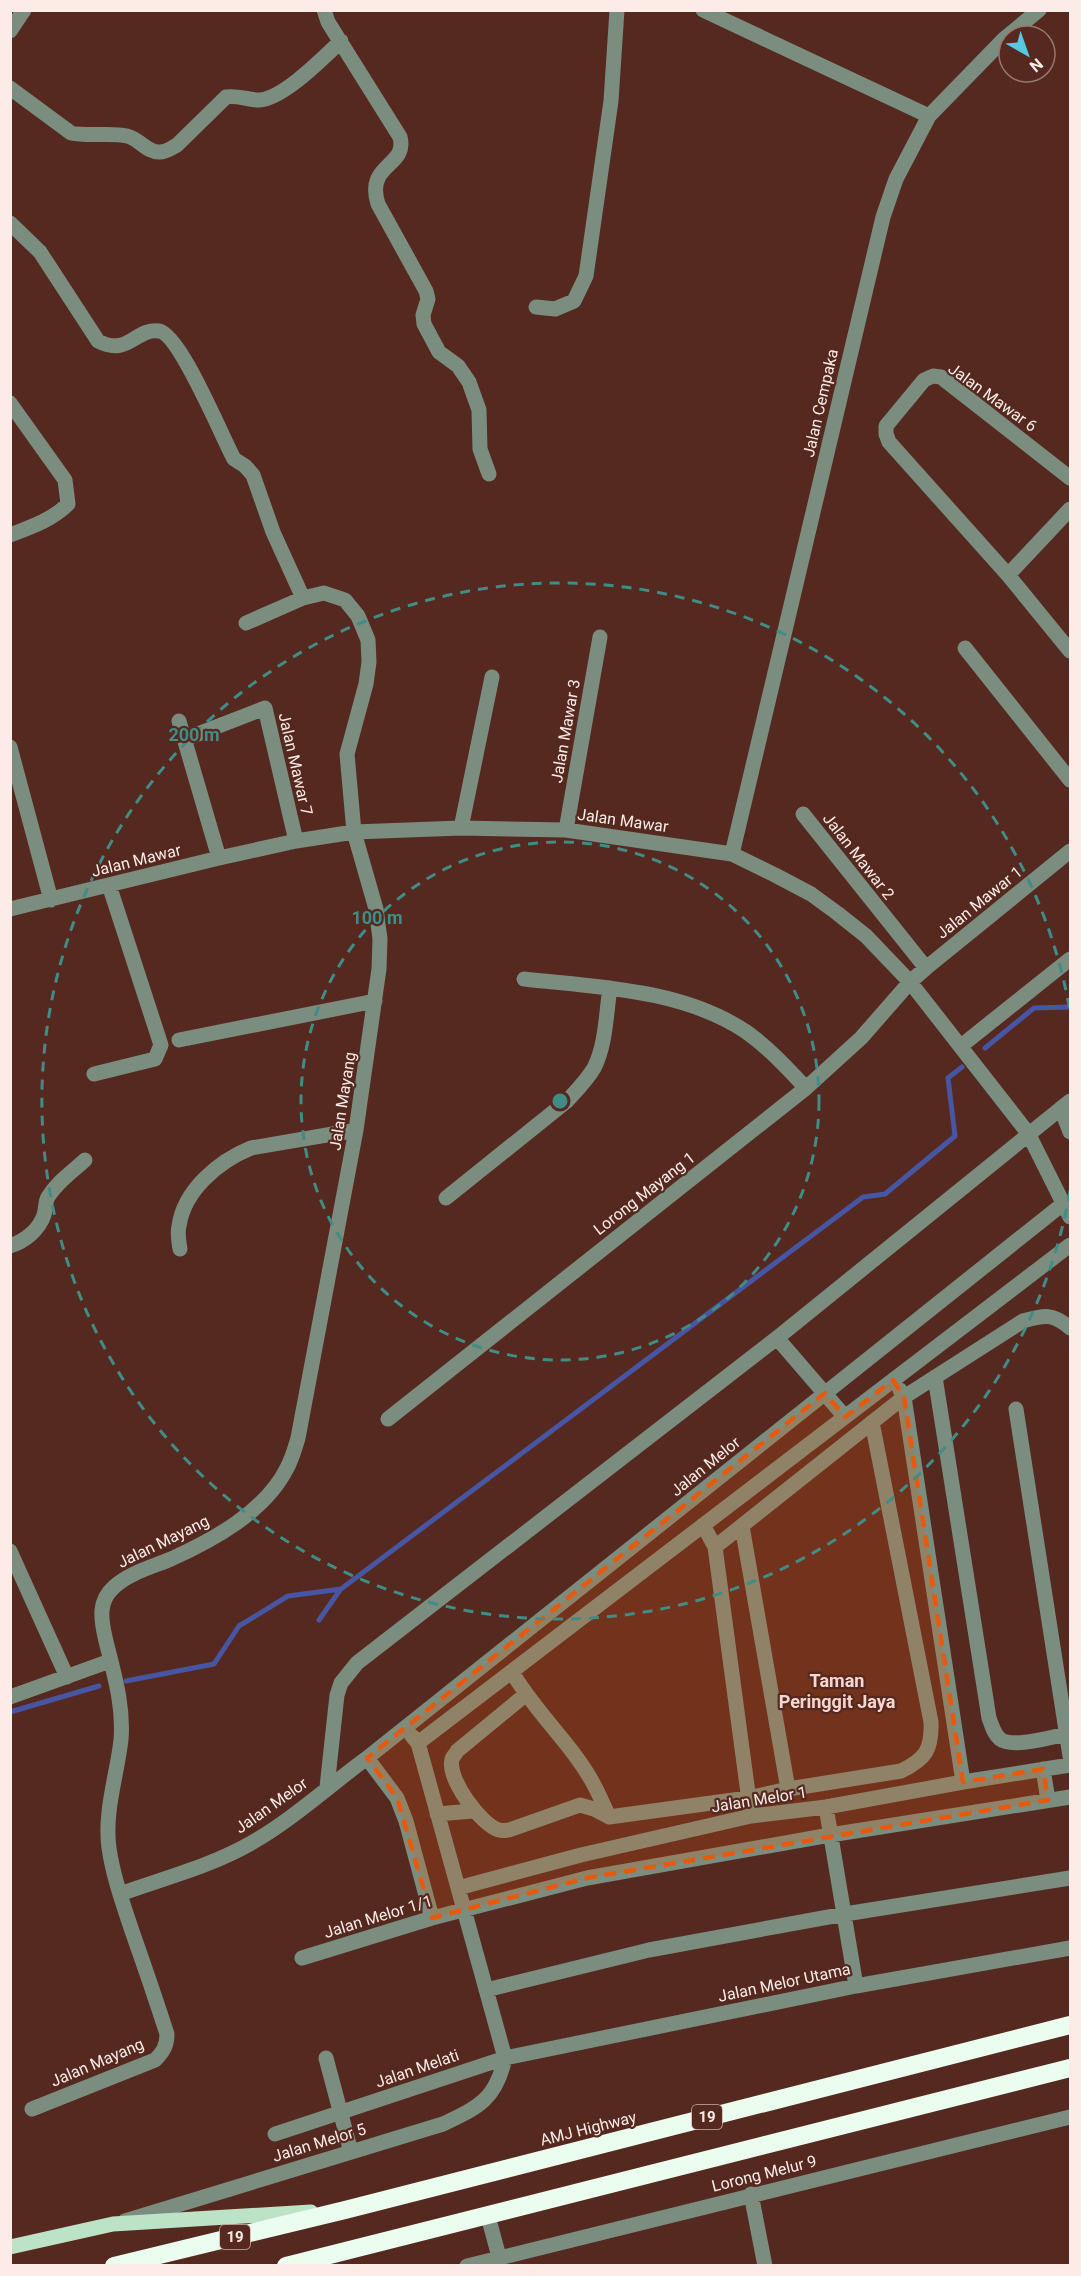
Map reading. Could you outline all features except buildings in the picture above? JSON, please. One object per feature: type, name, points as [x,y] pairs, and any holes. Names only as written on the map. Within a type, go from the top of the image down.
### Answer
[{"type":"highway","name":"AMJ Highway","points":[[120,2264],[345,2210],[1071,2025]]},
{"type":"highway","points":[[286,2265],[1071,2068]]},
{"type":"main road","points":[[10,2247],[113,2224],[345,2210]]},
{"type":"main road","points":[[308,2265],[331,2254]]},
{"type":"street","points":[[10,31],[24,10]]},
{"type":"street","points":[[324,10],[328,22],[400,137],[400,150],[375,182],[374,193],[426,291],[428,299],[423,315],[424,324],[433,343],[439,352],[458,366],[469,382],[479,410],[480,449],[489,474]]},
{"type":"street","points":[[536,308],[555,309],[574,301],[586,276],[611,101],[617,10]]},
{"type":"street","points":[[703,10],[929,116]]},
{"type":"street","name":"Jalan Cempaka","points":[[732,855],[883,217],[896,179],[929,116],[1004,39],[1039,10]]},
{"type":"street","points":[[10,88],[71,133],[125,135],[135,138],[150,151],[159,153],[177,145],[226,97],[236,95],[260,100],[269,97],[292,85],[341,41]]},
{"type":"street","points":[[10,223],[40,252],[98,341],[110,347],[120,346],[148,333],[160,331],[170,337],[188,364],[234,459],[253,475],[273,532],[303,598]]},
{"type":"street","name":"Jalan Mawar 6","points":[[1071,478],[941,377],[933,376],[924,380],[886,426],[889,442],[1008,575],[1071,651]]},
{"type":"street","points":[[10,403],[54,462],[65,480],[68,492],[68,504],[60,512],[10,535]]},
{"type":"street","points":[[1008,575],[1071,509]]},
{"type":"street","name":"Jalan Mayang","points":[[32,2109],[154,2060],[163,2052],[167,2043],[167,2034],[112,1866],[108,1826],[121,1740],[122,1718],[100,1612],[104,1599],[113,1587],[188,1551],[242,1518],[267,1496],[287,1469],[298,1438],[356,1130],[375,1001],[380,939],[376,909],[354,832],[347,754],[366,684],[369,662],[368,640],[358,616],[345,600],[324,593],[303,598],[246,623]]},
{"type":"street","name":"Jalan Mawar 3","points":[[566,830],[600,637]]},
{"type":"street","points":[[965,648],[1071,780]]},
{"type":"street","points":[[460,828],[492,677]]},
{"type":"street","name":"Jalan Mawar 7","points":[[185,739],[265,708],[296,841]]},
{"type":"street","points":[[179,721],[219,858]]},
{"type":"street","points":[[10,747],[51,900]]},
{"type":"street","name":"Jalan Mawar 2","points":[[803,814],[926,968]]},
{"type":"street","name":"Jalan Mawar","points":[[10,909],[219,858],[296,841],[354,832],[460,828],[566,830],[732,855],[811,894],[866,936],[910,982],[1028,1133],[1067,1210]]},
{"type":"street","name":"Jalan Mawar 1","points":[[910,982],[1071,851]]},
{"type":"street","points":[[94,1074],[155,1059],[161,1045],[110,885]]},
{"type":"street","name":"Jalan Mawar 2","points":[[866,936],[886,920]]},
{"type":"street","points":[[961,1046],[1071,959]]},
{"type":"street","points":[[524,979],[610,988],[666,998],[711,1013],[745,1031],[778,1059],[806,1088]]},
{"type":"street","name":"Lorong Mayang 1","points":[[388,1419],[806,1088],[861,1038],[910,982]]},
{"type":"street","points":[[446,1197],[567,1101],[583,1084],[595,1066],[601,1050],[610,988]]},
{"type":"street","points":[[179,1040],[375,1001]]},
{"type":"street","points":[[327,1787],[337,1695],[341,1683],[357,1663],[777,1338],[1028,1133],[1066,1105],[1071,1132]]},
{"type":"street","points":[[180,1250],[178,1228],[183,1208],[198,1187],[217,1168],[236,1154],[251,1148],[356,1130]]},
{"type":"street","points":[[10,1246],[19,1243],[35,1231],[44,1216],[46,1199],[56,1185],[85,1161]]},
{"type":"street","name":"Jalan Melor","points":[[120,1894],[224,1856],[252,1842],[367,1758],[825,1393],[1067,1210]]},
{"type":"street","points":[[418,1743],[1071,1245]]},
{"type":"street","points":[[715,1547],[904,1397],[1023,1322],[1042,1316],[1060,1320],[1071,1328]]},
{"type":"street","points":[[777,1338],[845,1417]]},
{"type":"street","points":[[935,1377],[989,1718],[994,1731],[1002,1741],[1015,1744],[1068,1733]]},
{"type":"street","points":[[893,1380],[904,1397],[963,1782]]},
{"type":"street","points":[[1016,1409],[1071,1756]]},
{"type":"street","points":[[525,1695],[457,1751],[452,1759],[456,1781],[473,1811],[498,1830],[509,1830],[580,1805],[609,1817],[748,1798],[788,1789],[901,1771],[917,1764],[927,1752],[931,1737],[931,1722],[872,1422]]},
{"type":"street","points":[[703,1525],[715,1547],[751,1816]]},
{"type":"street","points":[[742,1526],[788,1789]]},
{"type":"street","points":[[10,1551],[67,1677]]},
{"type":"street","points":[[605,1568],[621,1588]]},
{"type":"street","points":[[10,1697],[110,1661]]},
{"type":"street","points":[[512,1671],[525,1695],[580,1763],[593,1783],[609,1817]]},
{"type":"street","points":[[405,1728],[418,1743],[505,2058]]},
{"type":"street","points":[[367,1758],[398,1798],[432,1918]]},
{"type":"street","name":"Jalan Melor 1","points":[[458,1888],[581,1855],[751,1816],[826,1807],[1071,1765]]},
{"type":"street","points":[[1043,1769],[1048,1800]]},
{"type":"street","name":"Jalan Melor 1/1","points":[[302,1958],[432,1918],[587,1878],[830,1835],[1071,1797]]},
{"type":"street","points":[[826,1807],[856,1986]]},
{"type":"street","points":[[437,1814],[473,1811]]},
{"type":"street","points":[[486,1990],[649,1950],[845,1914],[1071,1878]]},
{"type":"street","name":"Jalan Melor Utama","points":[[505,2058],[856,1986],[1071,1948]]},
{"type":"street","points":[[326,2058],[351,2152]]},
{"type":"street","name":"Jalan Melati","points":[[275,2134],[505,2058]]},
{"type":"street","name":"Jalan Melor 5","points":[[113,2224],[443,2124],[466,2113],[488,2098],[500,2080],[505,2058]]},
{"type":"street","name":"Lorong Melur 9","points":[[467,2265],[1071,2117]]},
{"type":"street","points":[[750,2194],[765,2265]]},
{"type":"street","points":[[488,2216],[499,2257]]},
{"type":"highlighted area","points":[[893,1380],[904,1397],[963,1782],[1043,1769],[1048,1800],[587,1878],[432,1918],[397,1798],[367,1758],[825,1393],[845,1417]]},
{"type":"waterway","points":[[985,1048],[1034,1008],[1070,1007]]},
{"type":"waterway","points":[[126,1681],[214,1664],[239,1626],[288,1596],[341,1589],[863,1197],[885,1194],[955,1136],[948,1078],[962,1067]]},
{"type":"waterway","points":[[319,1620],[340,1590]]},
{"type":"waterway","points":[[10,1712],[99,1686]]},
{"type":"district","name":"Taman Peringgit Jaya","points":[[837,1691]]}]
